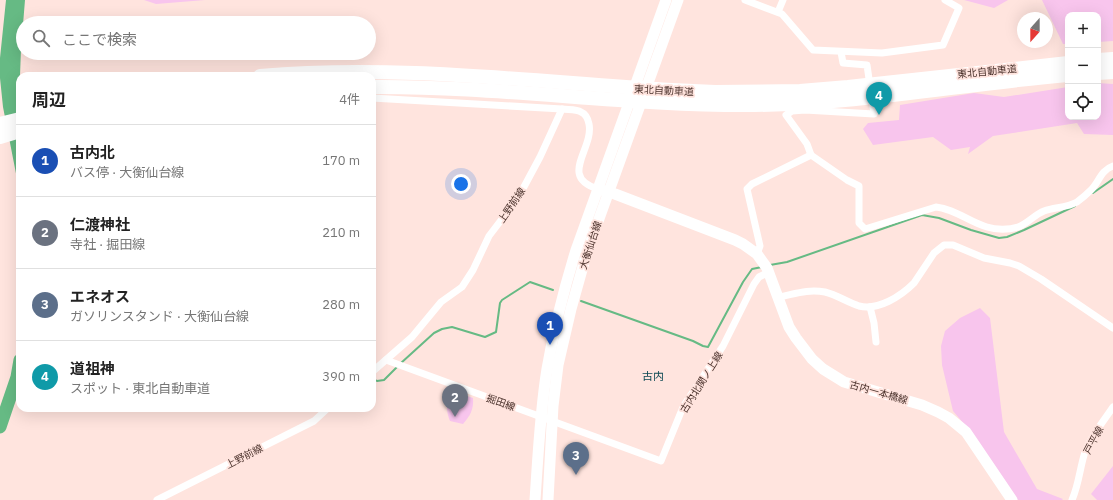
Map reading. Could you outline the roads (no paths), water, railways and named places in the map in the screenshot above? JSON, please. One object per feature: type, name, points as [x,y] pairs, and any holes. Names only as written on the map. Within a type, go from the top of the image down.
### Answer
[{"type":"highway","points":[[1101,60],[1113,59]]},
{"type":"highway","name":"東北自動車道","points":[[335,72],[406,72],[672,90],[771,92],[848,87],[1065,63]]},
{"type":"highway","points":[[1101,73],[1113,72]]},
{"type":"highway","name":"東北自動車道","points":[[376,86],[451,88],[670,104],[756,105],[799,104],[899,95],[1065,75]]},
{"type":"highway","points":[[0,124],[16,120]]},
{"type":"highway","points":[[0,137],[16,132]]},
{"type":"main road","name":"大衡仙台線","points":[[628,122],[640,70],[666,0]]},
{"type":"main road","name":"大衡仙台線","points":[[536,500],[541,417],[547,368],[566,282],[576,250],[603,190],[628,122],[652,71],[678,0]]},
{"type":"main road","name":"大衡仙台線","points":[[548,500],[552,421],[558,365],[571,309],[603,190]]},
{"type":"main road","points":[[603,190],[735,240],[743,244],[764,264]]},
{"type":"main road","name":"古内一本橋線","points":[[764,264],[779,297],[789,327],[812,359],[823,369],[844,382],[922,405],[949,418],[966,432],[1012,500]]},
{"type":"street","points":[[745,0],[782,14],[813,50],[882,53],[944,45],[959,8],[945,0]]},
{"type":"street","points":[[778,12],[783,0]]},
{"type":"street","points":[[841,52],[843,63],[867,65],[869,70],[874,114],[805,110],[792,111],[786,115],[806,144],[811,155],[847,180],[859,186],[859,223],[865,228],[936,207],[945,208],[975,223],[989,228],[1006,229],[1018,227],[1045,211],[1065,207],[1077,202],[1091,190],[1107,168],[1113,166]]},
{"type":"street","points":[[376,98],[562,109],[581,112],[588,118],[590,130],[579,166],[580,180],[585,184],[603,190]]},
{"type":"street","name":"上野前線","points":[[376,369],[412,337],[441,302],[462,287],[473,270],[489,236],[518,198],[540,158],[562,109]]},
{"type":"street","points":[[764,264],[747,190],[752,184],[811,155]]},
{"type":"street","points":[[779,297],[806,291],[814,291],[830,293],[860,306],[870,307],[888,302],[904,292],[914,283],[929,258],[939,247],[949,244],[992,260],[1019,266],[1041,279],[1113,328]]},
{"type":"street","name":"古内北関ノ上線","points":[[552,421],[661,460],[683,407],[723,346],[759,277],[764,264]]},
{"type":"street","points":[[870,307],[874,322],[876,342]]},
{"type":"street","name":"掘田線","points":[[386,360],[552,421]]},
{"type":"street","name":"戸平線","points":[[1072,500],[1085,451],[1113,406]]},
{"type":"street","name":"上野前線","points":[[158,500],[314,421],[324,412]]},
{"type":"waterway","points":[[1093,193],[1113,179]]},
{"type":"waterway","points":[[770,265],[787,262],[922,215],[939,218],[971,230],[999,238],[1007,237],[1024,230],[1075,206]]},
{"type":"waterway","points":[[581,301],[708,347],[743,282],[752,269],[762,267]]},
{"type":"waterway","points":[[401,363],[434,333],[442,329],[452,327],[485,337],[496,332],[500,303],[502,300],[530,282],[553,290]]},
{"type":"waterway","points":[[376,380],[384,380],[398,366]]},
{"type":"waterway","points":[[0,427],[16,380]]},
{"type":"place","name":"道祖神","points":[[879,115]]},
{"type":"place","name":"古内北","points":[[550,345]]},
{"type":"place","name":"仁渡神社","points":[[455,417]]},
{"type":"place","name":"エネオス","points":[[576,475]]},
{"type":"district","name":"古内","points":[[653,376]]}]
